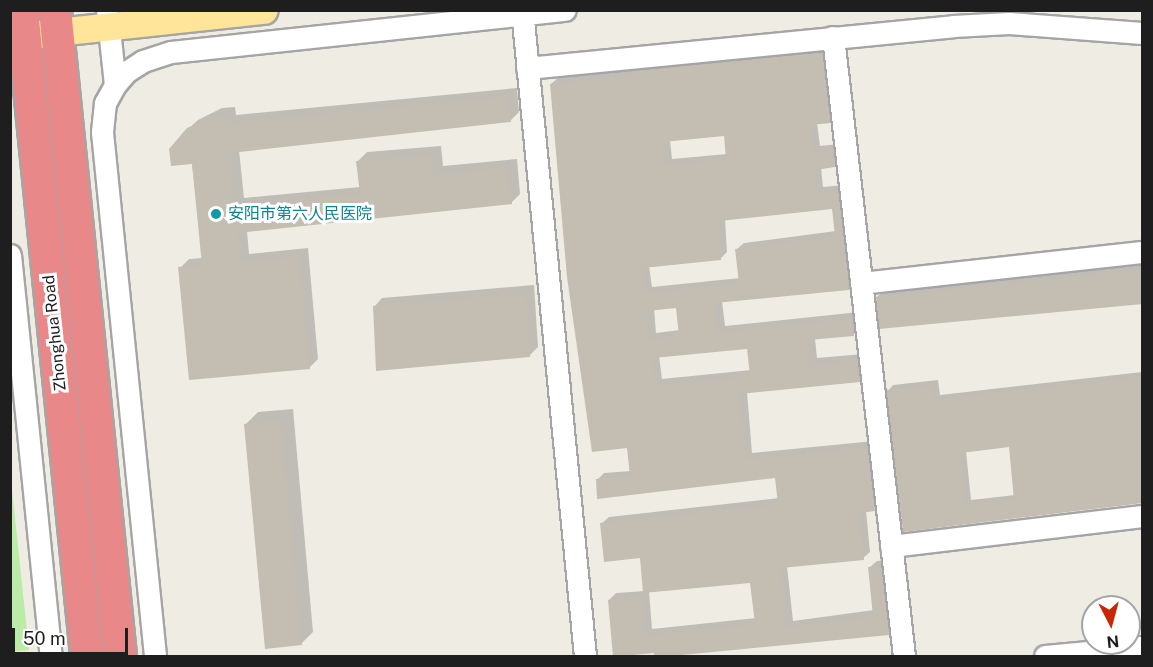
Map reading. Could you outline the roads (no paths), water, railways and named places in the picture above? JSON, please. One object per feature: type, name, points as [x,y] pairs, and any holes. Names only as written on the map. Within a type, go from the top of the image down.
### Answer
[{"type":"highway","name":"Zhonghua Road","points":[[56,21],[120,657]]},
{"type":"highway","name":"Zhonghua Road","points":[[19,28],[87,657]]},
{"type":"main road","points":[[19,28],[56,21],[264,10]]},
{"type":"street","points":[[155,657],[102,132],[105,103],[115,85],[126,72],[143,61],[171,52],[565,10]]},
{"type":"street","points":[[522,13],[585,657]]},
{"type":"street","points":[[108,19],[115,85]]},
{"type":"street","points":[[527,68],[833,37],[1009,24],[1143,33]]},
{"type":"street","points":[[833,37],[904,657]]},
{"type":"street","points":[[861,283],[1143,252]]},
{"type":"street","points":[[10,255],[51,657]]},
{"type":"street","points":[[891,546],[1143,516]]},
{"type":"street","points":[[1045,657],[1143,647]]},
{"type":"place","name":"安阳市第六人民医院","points":[[216,214]]}]
